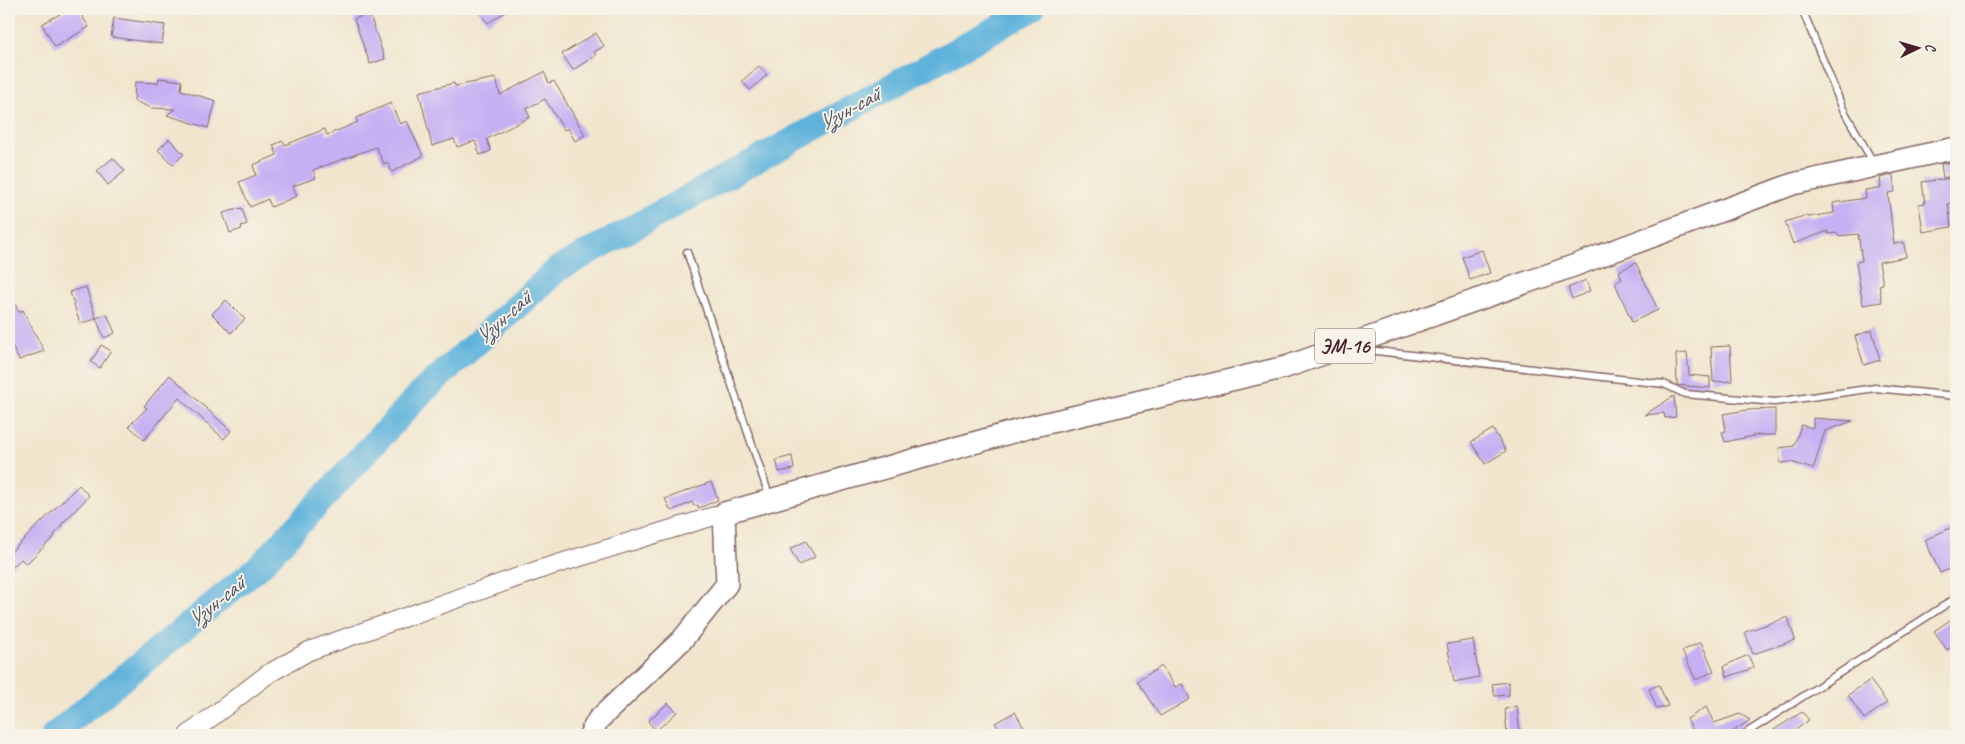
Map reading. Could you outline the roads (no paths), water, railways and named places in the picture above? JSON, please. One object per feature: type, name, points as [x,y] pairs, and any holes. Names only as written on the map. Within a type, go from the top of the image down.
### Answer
[{"type":"highway","name":"ЭМ-16","points":[[724,513],[1034,426],[1286,367],[1573,266],[1794,184],[1956,148]]},
{"type":"highway","points":[[590,735],[598,720],[682,640],[727,584],[724,513]]},
{"type":"main road","name":"ЭМ-16","points":[[188,735],[268,674],[309,651],[541,568],[724,513]]},
{"type":"lane","points":[[1802,9],[1843,109],[1875,166]]},
{"type":"lane","points":[[687,252],[770,499]]},
{"type":"lane","points":[[1342,347],[1664,384],[1684,394],[1775,402],[1875,388],[1956,396]]},
{"type":"lane","points":[[1743,735],[1956,598]]},
{"type":"waterway","name":"Узун-сай","points":[[54,735],[261,565],[420,394],[558,269],[1032,9]]}]
